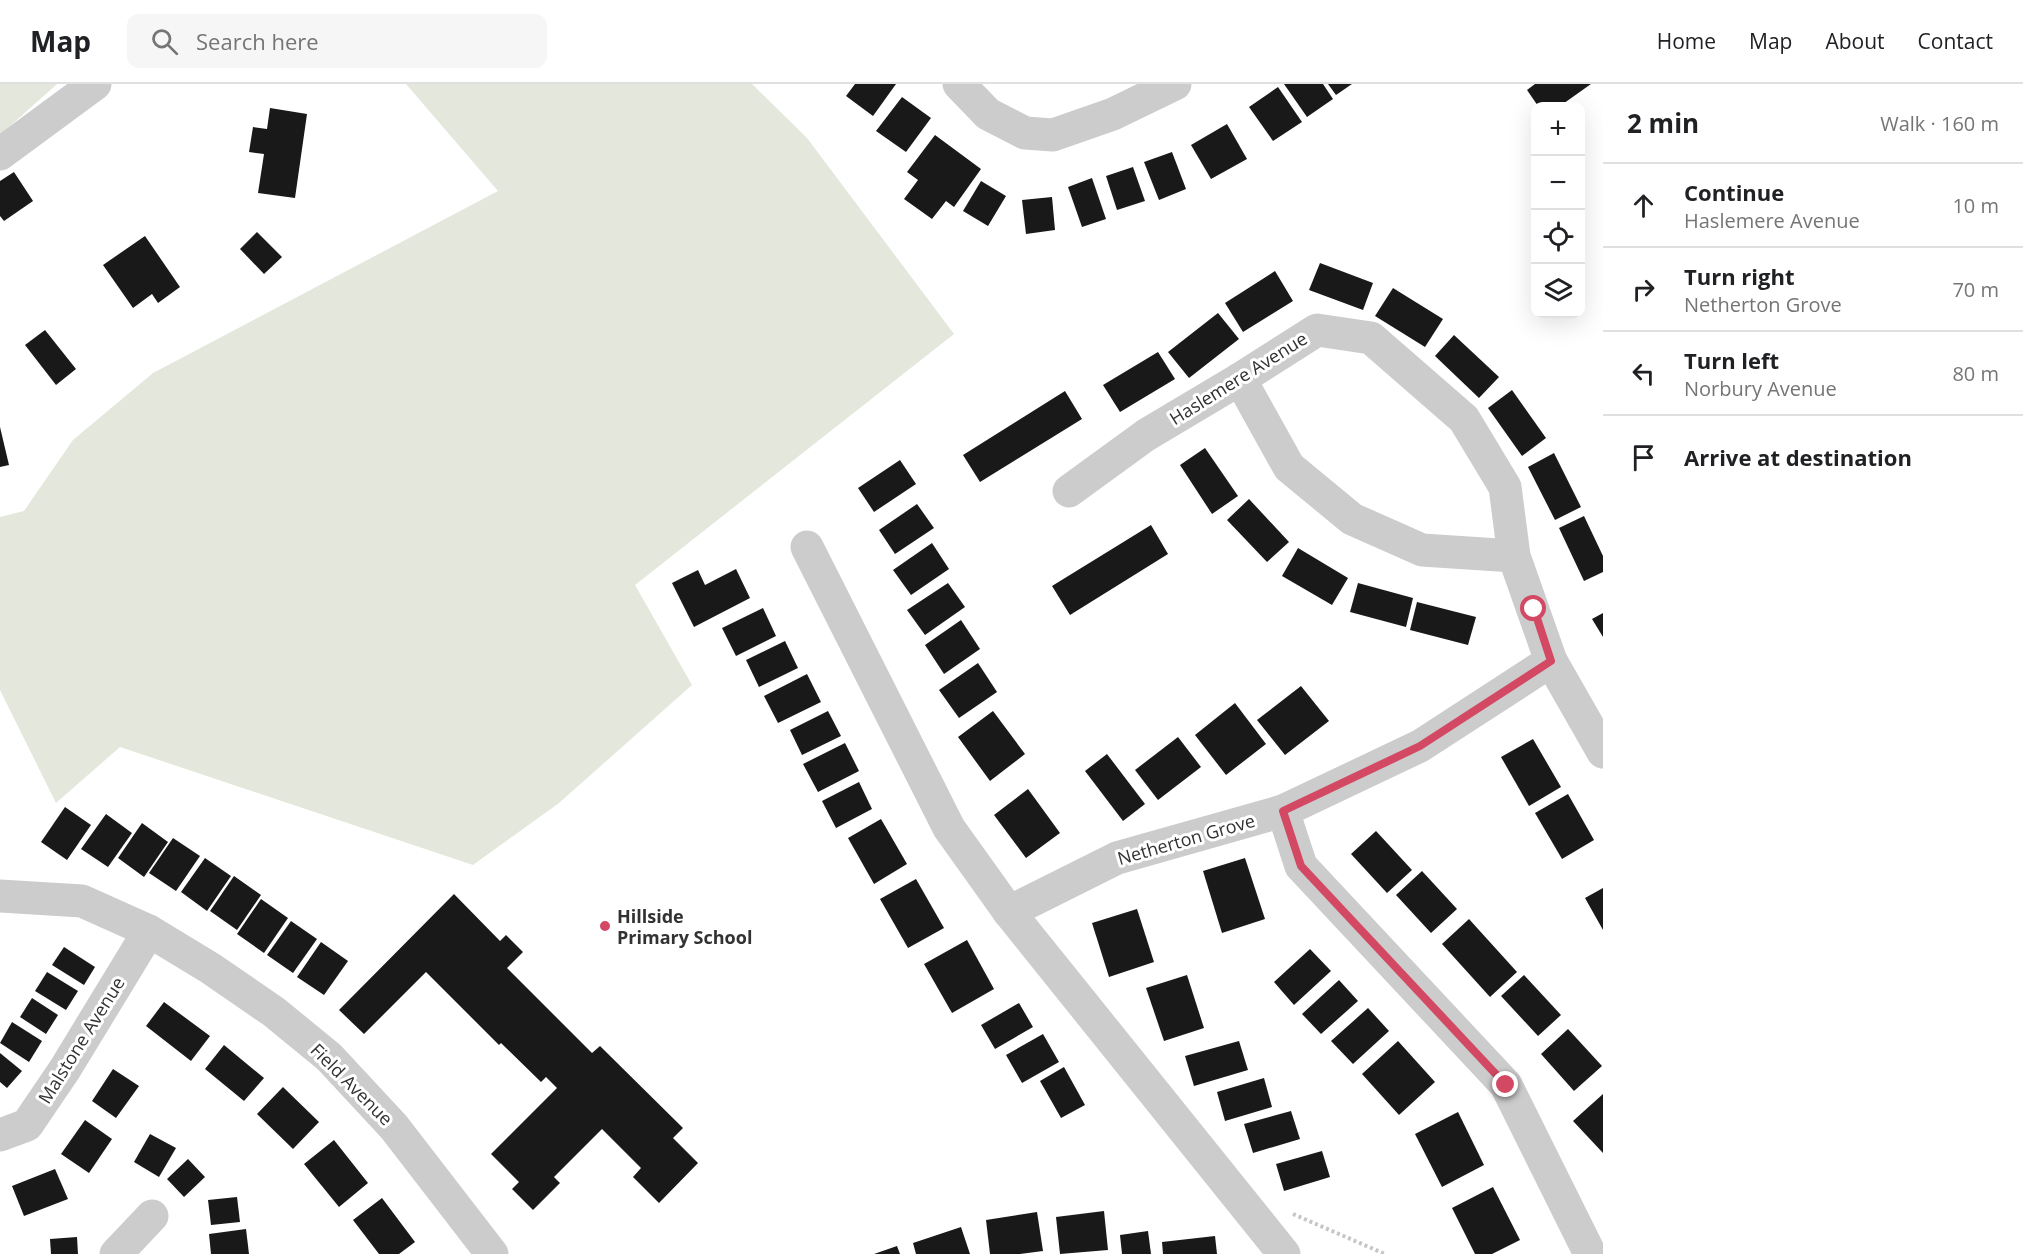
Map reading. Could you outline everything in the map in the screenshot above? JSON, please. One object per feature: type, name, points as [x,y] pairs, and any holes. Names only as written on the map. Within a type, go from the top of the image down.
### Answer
[{"type":"street","points":[[0,154],[95,84]]},
{"type":"street","points":[[958,84],[988,114],[1025,132],[1053,135],[1113,114],[1175,84]]},
{"type":"street","name":"Haslemere Avenue","points":[[1070,491],[1146,435],[1317,330],[1371,338],[1464,419],[1505,487],[1514,556],[1551,661],[1603,752]]},
{"type":"street","points":[[1240,379],[1289,467],[1352,519],[1422,550],[1514,556]]},
{"type":"street","points":[[807,547],[950,828],[1009,912],[1284,1254]]},
{"type":"street","name":"Netherton Grove","points":[[1009,912],[1117,858],[1283,811],[1420,746],[1551,661]]},
{"type":"street","points":[[1283,811],[1301,866],[1506,1085],[1590,1254]]},
{"type":"street","name":"Field Avenue","points":[[0,896],[82,901],[149,931],[210,968],[274,1012],[329,1057],[394,1127],[492,1254]]},
{"type":"street","name":"Malstone Avenue","points":[[0,1135],[27,1125],[65,1069],[149,931]]},
{"type":"street","points":[[116,1254],[152,1216]]},
{"type":"path","points":[[1252,1214],[1281,1209],[1385,1254]]},
{"type":"shaded area","points":[[0,84],[57,84],[0,135]]},
{"type":"shaded area","points":[[406,84],[752,84],[807,138],[954,334],[635,585],[692,685],[559,803],[473,865],[120,747],[56,803],[0,690],[0,517],[24,511],[73,440],[153,373],[498,191]]},
{"type":"building","points":[[855,84],[896,84],[873,116],[846,96]]},
{"type":"building","points":[[1284,84],[1323,84],[1333,99],[1307,117]]},
{"type":"building","points":[[1328,84],[1352,84],[1336,95]]},
{"type":"building","points":[[1535,84],[1591,84],[1566,102],[1535,102],[1527,90]]},
{"type":"building","points":[[1278,87],[1302,122],[1273,141],[1249,107]]},
{"type":"building","points":[[902,97],[931,118],[906,152],[876,131]]},
{"type":"building","points":[[270,108],[307,114],[295,198],[258,193],[264,154],[249,152],[253,127],[267,129]]},
{"type":"building","points":[[1227,124],[1247,159],[1211,179],[1191,145]]},
{"type":"building","points":[[935,135],[981,169],[954,207],[946,201],[932,219],[904,199],[918,180],[907,172]]},
{"type":"building","points":[[1172,152],[1186,189],[1159,200],[1144,162]]},
{"type":"building","points":[[1133,167],[1145,201],[1117,210],[1106,176]]},
{"type":"building","points":[[14,172],[33,201],[4,221],[0,216],[0,181]]},
{"type":"building","points":[[1092,178],[1106,219],[1082,227],[1068,187]]},
{"type":"building","points":[[981,181],[1006,196],[988,226],[963,211]]},
{"type":"building","points":[[1052,197],[1055,230],[1026,234],[1022,200]]},
{"type":"building","points":[[257,232],[282,257],[264,274],[240,249]]},
{"type":"building","points":[[145,236],[180,287],[158,303],[152,294],[133,308],[103,265]]},
{"type":"building","points":[[1320,263],[1373,283],[1363,310],[1309,290]]},
{"type":"building","points":[[1275,271],[1293,301],[1243,332],[1225,303]]},
{"type":"building","points":[[1393,288],[1443,319],[1425,347],[1375,316]]},
{"type":"building","points":[[1218,313],[1239,339],[1189,378],[1168,352]]},
{"type":"building","points":[[45,330],[76,369],[56,385],[25,345]]},
{"type":"building","points":[[1454,335],[1499,377],[1479,398],[1435,356]]},
{"type":"building","points":[[1158,352],[1175,379],[1120,412],[1103,385]]},
{"type":"building","points":[[1512,390],[1546,438],[1522,456],[1488,408]]},
{"type":"building","points":[[1065,391],[1082,419],[980,482],[963,455]]},
{"type":"building","points":[[0,427],[9,465],[0,467]]},
{"type":"building","points":[[1205,448],[1238,496],[1212,514],[1180,465]]},
{"type":"building","points":[[1554,453],[1581,507],[1555,520],[1528,467]]},
{"type":"building","points":[[900,460],[916,484],[874,512],[858,488]]},
{"type":"building","points":[[1249,499],[1289,542],[1267,562],[1227,520]]},
{"type":"building","points":[[917,504],[934,528],[895,554],[879,530]]},
{"type":"building","points":[[1584,516],[1603,556],[1603,572],[1584,581],[1559,528]]},
{"type":"building","points":[[1151,525],[1168,554],[1070,615],[1052,586]]},
{"type":"building","points":[[932,543],[949,569],[911,595],[893,570]]},
{"type":"building","points":[[1298,548],[1348,578],[1332,605],[1282,576]]},
{"type":"building","points":[[736,569],[750,598],[694,627],[672,583],[698,570],[705,585]]},
{"type":"building","points":[[948,583],[965,607],[925,635],[907,610]]},
{"type":"building","points":[[1358,583],[1413,598],[1406,627],[1350,612]]},
{"type":"building","points":[[1417,602],[1476,617],[1468,645],[1410,630]]},
{"type":"building","points":[[763,608],[776,636],[736,656],[722,628]]},
{"type":"building","points":[[1603,613],[1603,637],[1592,619]]},
{"type":"building","points":[[961,620],[980,649],[944,674],[925,645]]},
{"type":"building","points":[[785,641],[798,668],[759,687],[746,660]]},
{"type":"building","points":[[978,663],[997,692],[959,718],[939,690]]},
{"type":"building","points":[[807,674],[821,702],[778,723],[764,696]]},
{"type":"building","points":[[1301,686],[1329,721],[1285,755],[1257,720]]},
{"type":"building","points":[[1235,703],[1266,744],[1226,775],[1195,735]]},
{"type":"building","points":[[828,711],[841,736],[802,755],[790,730]]},
{"type":"building","points":[[993,711],[1025,754],[990,781],[958,737]]},
{"type":"building","points":[[1178,737],[1201,767],[1158,800],[1135,770]]},
{"type":"building","points":[[1533,739],[1561,787],[1529,806],[1501,757]]},
{"type":"building","points":[[845,743],[859,771],[818,792],[803,764]]},
{"type":"building","points":[[1107,754],[1145,804],[1123,821],[1085,771]]},
{"type":"building","points":[[859,782],[872,809],[836,828],[822,801]]},
{"type":"building","points":[[1028,789],[1060,833],[1026,858],[994,815]]},
{"type":"building","points":[[1568,794],[1594,840],[1562,859],[1535,813]]},
{"type":"building","points":[[65,807],[91,825],[67,860],[41,842]]},
{"type":"building","points":[[106,814],[132,833],[108,867],[81,849]]},
{"type":"building","points":[[881,819],[907,864],[874,884],[848,838]]},
{"type":"building","points":[[142,823],[168,842],[144,877],[118,858]]},
{"type":"building","points":[[1376,831],[1412,870],[1387,893],[1351,854]]},
{"type":"building","points":[[173,838],[200,856],[176,891],[149,873]]},
{"type":"building","points":[[205,858],[231,876],[207,911],[181,892]]},
{"type":"building","points":[[1245,858],[1265,919],[1222,933],[1203,871]]},
{"type":"building","points":[[1422,871],[1457,909],[1431,933],[1396,895]]},
{"type":"building","points":[[234,876],[261,895],[237,930],[210,911]]},
{"type":"building","points":[[916,879],[944,928],[908,948],[880,899]]},
{"type":"building","points":[[1603,888],[1603,930],[1585,898]]},
{"type":"building","points":[[454,894],[500,941],[506,935],[523,952],[507,968],[592,1053],[600,1046],[683,1128],[673,1138],[698,1163],[659,1203],[633,1177],[641,1168],[602,1129],[554,1177],[560,1183],[533,1210],[512,1189],[519,1182],[491,1154],[557,1088],[546,1077],[541,1082],[501,1043],[499,1045],[426,972],[364,1034],[339,1010]]},
{"type":"building","points":[[261,899],[288,918],[264,953],[237,934]]},
{"type":"building","points":[[1137,909],[1154,962],[1109,977],[1092,923]]},
{"type":"building","points":[[1469,919],[1517,972],[1490,997],[1442,944]]},
{"type":"building","points":[[291,921],[317,939],[293,973],[267,955]]},
{"type":"building","points":[[967,940],[994,989],[952,1013],[924,964]]},
{"type":"building","points":[[321,942],[348,961],[324,995],[297,977]]},
{"type":"building","points":[[64,947],[95,967],[84,985],[52,965]]},
{"type":"building","points":[[1310,949],[1331,971],[1294,1005],[1274,982]]},
{"type":"building","points":[[47,972],[78,991],[66,1010],[35,991]]},
{"type":"building","points":[[1187,975],[1204,1028],[1164,1041],[1146,988]]},
{"type":"building","points":[[1524,975],[1561,1015],[1538,1036],[1501,996]]},
{"type":"building","points":[[1339,980],[1358,1001],[1321,1034],[1302,1014]]},
{"type":"building","points":[[32,998],[58,1015],[46,1034],[20,1017]]},
{"type":"building","points":[[164,1002],[210,1036],[191,1061],[146,1026]]},
{"type":"building","points":[[1019,1003],[1033,1027],[995,1049],[981,1025]]},
{"type":"building","points":[[1368,1008],[1389,1031],[1353,1064],[1331,1041]]},
{"type":"building","points":[[12,1022],[42,1041],[29,1062],[0,1043]]},
{"type":"building","points":[[1568,1029],[1602,1066],[1574,1091],[1541,1054]]},
{"type":"building","points":[[1043,1034],[1059,1062],[1022,1083],[1006,1055]]},
{"type":"building","points":[[1239,1041],[1248,1070],[1194,1086],[1185,1056]]},
{"type":"building","points":[[1398,1041],[1435,1082],[1399,1115],[1362,1074]]},
{"type":"building","points":[[224,1045],[264,1078],[244,1101],[205,1069]]},
{"type":"building","points":[[0,1053],[22,1071],[7,1088],[0,1082]]},
{"type":"building","points":[[1064,1067],[1085,1105],[1061,1118],[1040,1081]]},
{"type":"building","points":[[113,1069],[139,1086],[116,1118],[92,1101]]},
{"type":"building","points":[[1264,1078],[1272,1107],[1225,1121],[1217,1092]]},
{"type":"building","points":[[283,1087],[319,1122],[293,1149],[257,1114]]},
{"type":"building","points":[[1603,1094],[1603,1153],[1573,1121]]},
{"type":"building","points":[[1291,1111],[1300,1139],[1253,1153],[1244,1124]]},
{"type":"building","points":[[1458,1112],[1484,1165],[1442,1187],[1415,1134]]},
{"type":"building","points":[[85,1120],[112,1139],[89,1173],[61,1154]]},
{"type":"building","points":[[150,1134],[176,1148],[159,1177],[134,1162]]},
{"type":"building","points":[[334,1140],[368,1183],[339,1207],[304,1164]]},
{"type":"building","points":[[1322,1151],[1330,1177],[1284,1191],[1276,1164]]},
{"type":"building","points":[[188,1159],[205,1177],[184,1197],[167,1179]]},
{"type":"building","points":[[55,1169],[68,1199],[24,1216],[12,1186]]},
{"type":"building","points":[[1493,1187],[1520,1240],[1492,1254],[1475,1254],[1452,1208]]},
{"type":"building","points":[[237,1197],[240,1222],[211,1225],[208,1200]]},
{"type":"building","points":[[382,1198],[415,1242],[399,1254],[379,1254],[353,1220]]},
{"type":"building","points":[[1104,1211],[1108,1250],[1060,1254],[1056,1217]]},
{"type":"building","points":[[1037,1212],[1043,1251],[990,1254],[986,1220]]},
{"type":"building","points":[[961,1227],[970,1254],[916,1254],[913,1243]]},
{"type":"building","points":[[246,1229],[249,1254],[211,1254],[209,1234]]},
{"type":"building","points":[[1148,1231],[1151,1254],[1122,1254],[1120,1235]]},
{"type":"building","points":[[1215,1236],[1217,1254],[1163,1254],[1162,1242]]},
{"type":"building","points":[[77,1237],[78,1254],[51,1254],[50,1239]]},
{"type":"building","points":[[897,1246],[900,1254],[874,1254]]},
{"type":"place","name":"Hillside Primary School","points":[[605,926]]},
{"type":"route","points":[[1506,1085],[1301,866],[1283,811],[1420,746],[1551,661],[1534,609]]}]
